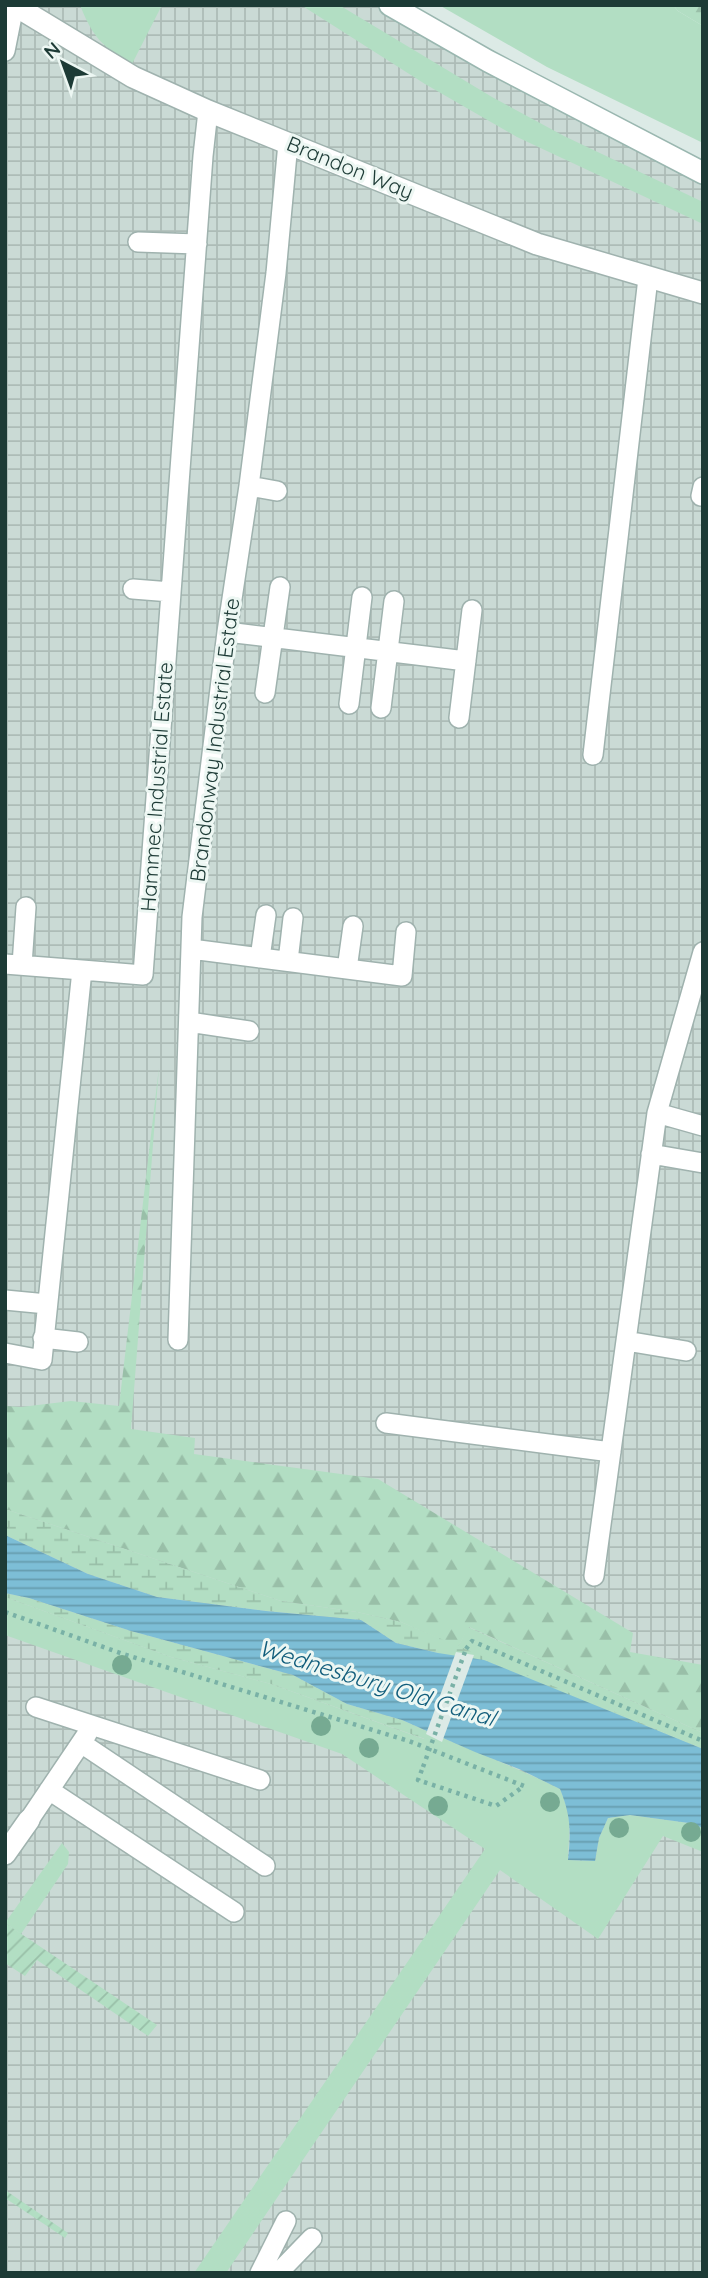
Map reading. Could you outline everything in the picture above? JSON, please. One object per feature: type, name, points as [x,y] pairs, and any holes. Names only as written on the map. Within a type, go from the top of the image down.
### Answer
[{"type":"street","points":[[390,5],[488,61],[703,173]]},
{"type":"street","name":"Brandon Way","points":[[14,6],[133,77],[208,111],[537,244],[703,293]]},
{"type":"street","points":[[5,1854],[29,1820]]},
{"type":"lane","points":[[5,51],[14,6]]},
{"type":"lane","name":"Hammec Industrial Estate","points":[[82,970],[143,975],[150,757],[171,593],[179,372],[197,244],[208,111]]},
{"type":"lane","name":"Brandonway Industrial Estate","points":[[178,1340],[192,917],[227,632],[276,274],[288,144]]},
{"type":"lane","points":[[138,242],[197,244]]},
{"type":"lane","points":[[593,755],[648,278]]},
{"type":"lane","points":[[249,486],[277,491]]},
{"type":"lane","points":[[265,693],[280,587]]},
{"type":"lane","points":[[133,589],[171,593]]},
{"type":"lane","points":[[349,704],[362,597]]},
{"type":"lane","points":[[381,708],[394,601]]},
{"type":"lane","points":[[459,718],[472,610]]},
{"type":"lane","points":[[227,632],[466,661]]},
{"type":"lane","points":[[5,1353],[42,1360],[47,1304],[67,1207],[82,970],[14,965],[26,907]]},
{"type":"lane","points":[[260,958],[266,915]]},
{"type":"lane","points":[[288,961],[293,918]]},
{"type":"lane","points":[[347,969],[353,926]]},
{"type":"lane","points":[[191,949],[402,976],[406,932]]},
{"type":"lane","points":[[594,1576],[657,1113],[703,952]]},
{"type":"lane","points":[[189,1022],[249,1031]]},
{"type":"lane","points":[[657,1113],[703,1126]]},
{"type":"lane","points":[[651,1154],[703,1163]]},
{"type":"lane","points":[[5,1300],[47,1304]]},
{"type":"lane","points":[[43,1338],[78,1342]]},
{"type":"lane","points":[[626,1340],[686,1351]]},
{"type":"lane","points":[[386,1423],[611,1451]]},
{"type":"lane","points":[[36,1707],[260,1780]]},
{"type":"lane","points":[[29,1820],[93,1725]]},
{"type":"lane","points":[[81,1743],[265,1866]]},
{"type":"lane","points":[[49,1790],[234,1912]]},
{"type":"lane","points":[[260,2273],[286,2221]]},
{"type":"lane","points":[[278,2273],[312,2238]]},
{"type":"path","points":[[5,1612],[123,1654],[408,1741],[524,1786],[496,1806],[418,1780],[424,1767],[466,1649],[472,1641],[703,1741]]},
{"type":"shaded area","points":[[5,5],[390,5],[703,173],[703,2273],[5,2273]]},
{"type":"green space","points":[[80,5],[162,5],[132,64],[100,40],[89,25]]},
{"type":"green space","points":[[301,5],[339,5],[492,97],[564,136],[703,202],[703,224],[517,137],[425,84]]},
{"type":"green space","points":[[439,5],[673,5],[703,26],[703,143],[547,67]]},
{"type":"green space","points":[[673,5],[703,5],[703,26],[678,11]]},
{"type":"green space","points":[[159,1067],[131,1429],[195,1438],[194,1454],[378,1479],[633,1633],[630,1652],[703,1665],[703,1733],[469,1627],[458,1647],[401,1622],[357,1612],[281,1601],[5,1509],[5,1406],[21,1407],[71,1401],[119,1406]]},
{"type":"green space","points":[[5,1509],[281,1601],[357,1612],[401,1622],[703,1749],[438,1653],[396,1643],[361,1620],[157,1597],[88,1574],[5,1535]]},
{"type":"green space","points":[[5,1593],[293,1675],[347,1704],[402,1720],[427,1731],[425,1739],[271,1684],[171,1657],[5,1597]]},
{"type":"green space","points":[[5,1597],[171,1657],[271,1684],[424,1739],[427,1731],[544,1781],[560,1789],[567,1809],[568,1860],[595,1861],[599,1838],[608,1818],[630,1815],[689,1823],[703,1828],[703,1852],[663,1836],[598,1939],[500,1870],[226,2273],[194,2273],[485,1849],[342,1754],[5,1635]]},
{"type":"green space","points":[[468,1627],[703,1733],[703,1749],[458,1647]]},
{"type":"green space","points":[[62,1843],[69,1852],[68,1864],[21,1934],[5,1923]]},
{"type":"green space","points":[[5,1923],[157,2025],[148,2036],[37,1960],[25,1976],[5,1963]]},
{"type":"green space","points":[[5,2190],[68,2233],[65,2238],[5,2198]]},
{"type":"water","name":"Wednesbury Old Canal","points":[[5,1535],[88,1574],[157,1597],[361,1620],[396,1643],[484,1660],[703,1749],[703,1828],[689,1823],[630,1815],[608,1818],[599,1838],[595,1861],[568,1860],[569,1824],[560,1789],[402,1720],[347,1704],[293,1675],[5,1593]]},
{"type":"pier","points":[[456,1652],[474,1655],[442,1742],[426,1734]]}]
